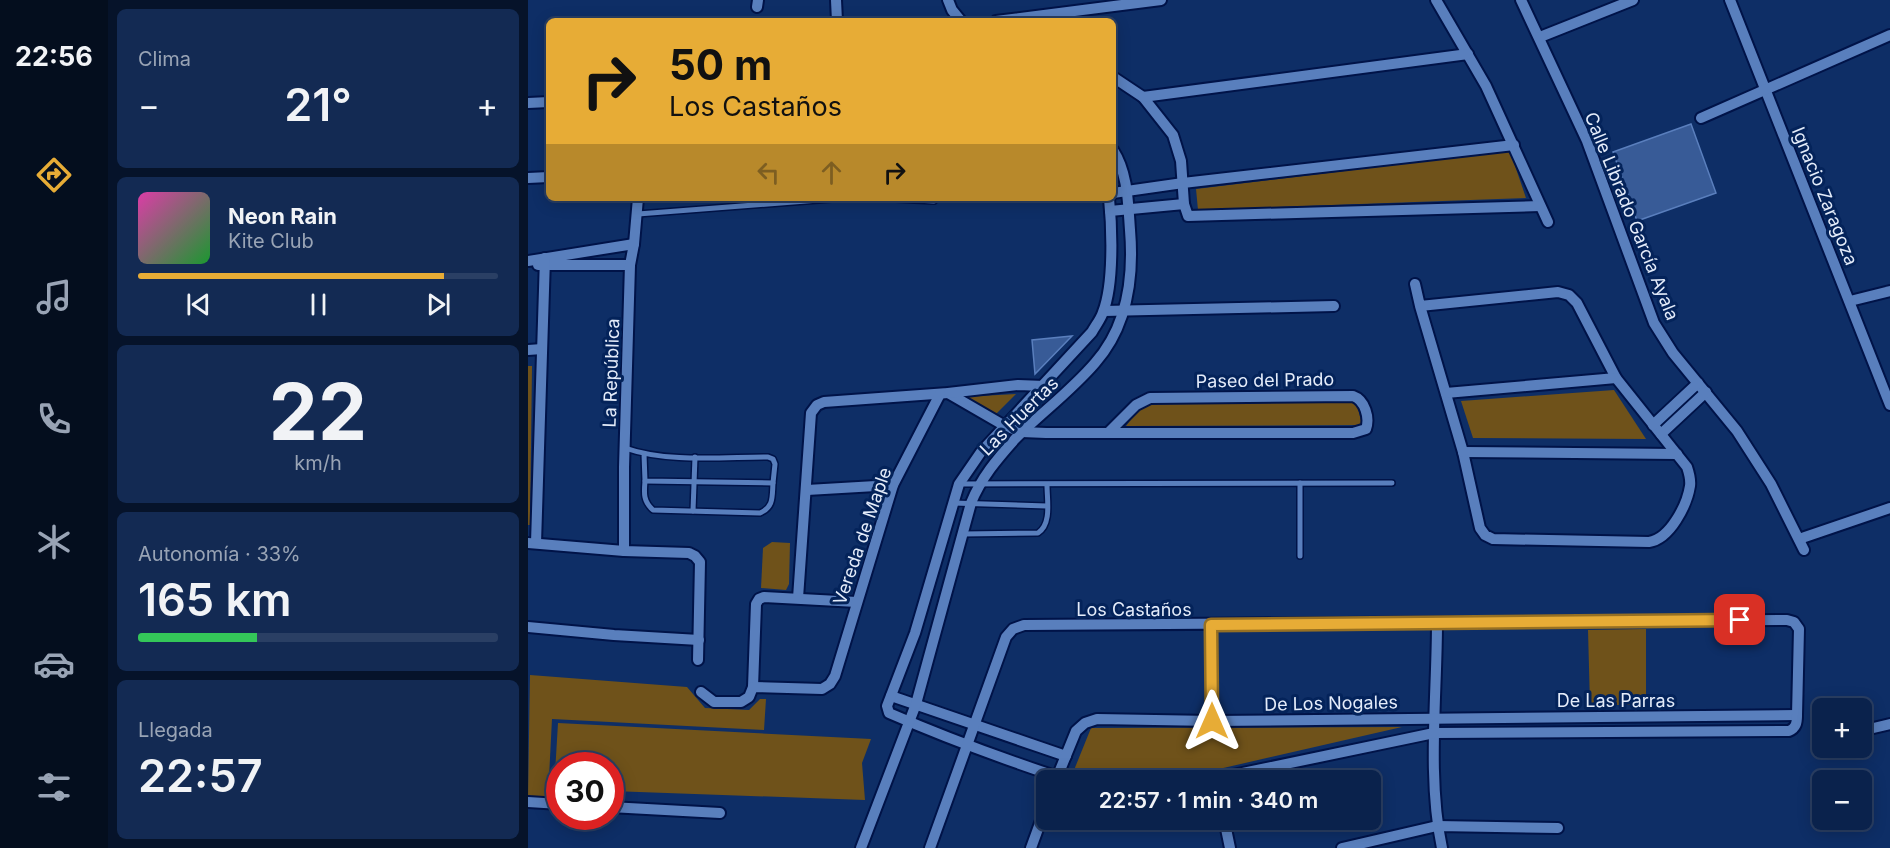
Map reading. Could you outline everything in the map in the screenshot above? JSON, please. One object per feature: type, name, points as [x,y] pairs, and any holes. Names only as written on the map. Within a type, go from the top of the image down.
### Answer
[{"type":"street","points":[[836,0],[837,18]]},
{"type":"street","points":[[1029,18],[1161,0]]},
{"type":"street","points":[[1436,0],[1468,54],[1514,145],[1548,222]]},
{"type":"street","name":"Calle Librado García Ayala","points":[[1521,0],[1587,141],[1654,323],[1673,353],[1737,431],[1771,484],[1802,544],[1890,508]]},
{"type":"street","points":[[1540,37],[1633,0]]},
{"type":"street","name":"Ignacio Zaragoza","points":[[1730,0],[1890,405]]},
{"type":"street","points":[[1701,118],[1890,35]]},
{"type":"street","points":[[1143,96],[1468,54]]},
{"type":"street","points":[[1116,79],[1143,96],[1173,135],[1181,161],[1184,204],[1186,213],[1191,217],[1540,206]]},
{"type":"street","points":[[528,103],[546,102]]},
{"type":"street","points":[[1116,193],[1514,145]]},
{"type":"street","name":"Las Huertas","points":[[861,848],[916,704],[971,503],[978,486],[995,461],[1022,432],[1095,364],[1111,343],[1124,312],[1130,286],[1131,242],[1123,171],[1116,156]]},
{"type":"street","points":[[528,178],[546,177]]},
{"type":"street","name":"La República","points":[[624,550],[630,265],[638,201]]},
{"type":"street","name":"Las Huertas","points":[[910,722],[889,713],[887,706],[915,633],[960,484],[981,453],[1092,332],[1104,311],[1110,260],[1109,201]]},
{"type":"street","points":[[1110,211],[1184,204]]},
{"type":"street","points":[[544,262],[634,244]]},
{"type":"street","points":[[528,262],[630,265]]},
{"type":"street","points":[[544,262],[532,543],[689,553],[695,556],[700,562],[698,660]]},
{"type":"street","points":[[1415,284],[1420,306],[1463,452],[1480,528],[1485,535],[1493,539],[1657,541],[1672,525],[1683,507],[1690,488],[1687,467],[1616,378],[1577,303],[1569,295],[1558,292],[1420,306]]},
{"type":"street","points":[[1850,301],[1890,291]]},
{"type":"street","points":[[1104,311],[1334,306]]},
{"type":"street","points":[[528,350],[542,349]]},
{"type":"street","points":[[1446,393],[1616,378]]},
{"type":"street","points":[[1653,425],[1698,383]]},
{"type":"street","points":[[798,598],[811,413],[817,405],[824,402],[1018,385],[1044,386]]},
{"type":"street","points":[[1661,434],[1706,392]]},
{"type":"street","name":"Paseo del Prado","points":[[944,393],[1005,426],[1022,432],[1108,433],[1353,433],[1366,429],[1368,419],[1358,397],[1353,396],[1150,398],[1136,405],[1108,433]]},
{"type":"street","name":"Vereda de Maple","points":[[753,687],[822,689],[830,684],[835,676],[893,485],[944,393]]},
{"type":"street","points":[[1463,452],[1677,454]]},
{"type":"street","points":[[807,490],[893,485]]},
{"type":"street","points":[[701,692],[714,702],[741,702],[749,697],[753,687],[756,604],[759,599],[764,597],[798,598],[856,602]]},
{"type":"street","name":"Los Castaños","points":[[975,724],[1006,637],[1013,629],[1024,625],[1786,620],[1794,622],[1799,629],[1797,716]]},
{"type":"street","points":[[1437,623],[1434,733],[1437,826],[1442,848]]},
{"type":"street","points":[[1211,625],[1212,721]]},
{"type":"street","points":[[528,627],[699,640]]},
{"type":"street","points":[[891,696],[1066,756],[1061,770]]},
{"type":"street","name":"De Las Parras","points":[[1434,718],[1797,716],[1794,729],[1789,731],[1434,733]]},
{"type":"street","name":"De Los Nogales","points":[[1066,756],[1076,731],[1084,723],[1097,719],[1212,721],[1434,718]]},
{"type":"street","points":[[910,722],[1036,771]]},
{"type":"street","points":[[930,848],[975,724]]},
{"type":"street","points":[[1872,728],[1890,724]]},
{"type":"street","points":[[1260,770],[1434,733]]},
{"type":"street","points":[[528,802],[546,803]]},
{"type":"street","points":[[624,808],[720,813]]},
{"type":"street","points":[[1342,848],[1437,826],[1558,828]]},
{"type":"street","points":[[1031,848],[1038,830]]},
{"type":"street","points":[[1226,830],[1230,848]]},
{"type":"lane","points":[[638,214],[805,201]]},
{"type":"lane","points":[[625,448],[644,454],[768,457],[773,459],[775,464],[772,505],[760,513],[653,510],[644,497],[644,454]]},
{"type":"lane","points":[[693,511],[695,457]]},
{"type":"lane","points":[[645,480],[773,483]]},
{"type":"lane","points":[[1300,483],[1300,556]]},
{"type":"lane","points":[[960,484],[978,486],[1392,483]]},
{"type":"lane","points":[[963,534],[1038,533],[1046,522],[1047,485]]},
{"type":"lane","points":[[953,503],[1047,506]]},
{"type":"shaded area","points":[[1510,151],[1526,198],[1198,210],[1196,189]]},
{"type":"shaded area","points":[[528,366],[532,366],[530,525],[528,525]]},
{"type":"shaded area","points":[[1614,390],[1646,439],[1473,438],[1461,401]]},
{"type":"shaded area","points":[[1016,394],[996,414],[962,397]]},
{"type":"shaded area","points":[[1356,400],[1362,425],[1126,426],[1142,404]]},
{"type":"shaded area","points":[[772,542],[790,543],[789,584],[786,590],[761,588],[763,548]]},
{"type":"shaded area","points":[[1646,629],[1646,705],[1590,705],[1588,630]]},
{"type":"shaded area","points":[[530,675],[687,687],[705,708],[749,710],[760,699],[766,699],[764,730],[552,719],[550,752],[546,752],[546,797],[528,797]]},
{"type":"shaded area","points":[[558,723],[871,739],[862,763],[865,800],[624,791],[624,752],[556,752]]},
{"type":"shaded area","points":[[1402,727],[1215,770],[1074,770],[1091,728]]},
{"type":"building","points":[[1691,124],[1716,193],[1637,221],[1613,152]]},
{"type":"building","points":[[1072,336],[1035,374],[1032,340]]},
{"type":"route","points":[[1212,721],[1211,625],[1740,620]]}]
